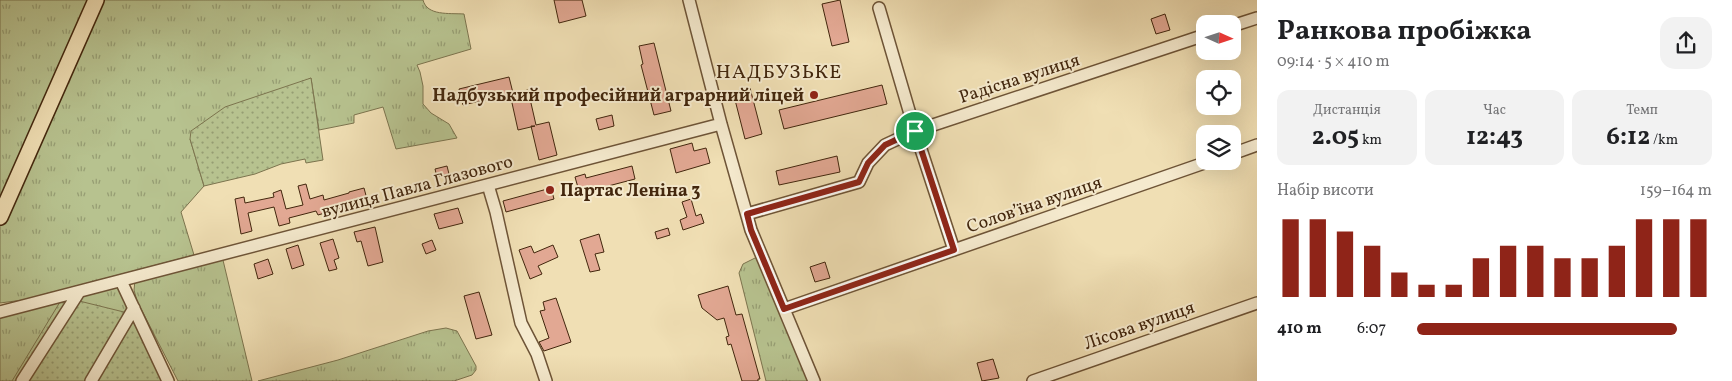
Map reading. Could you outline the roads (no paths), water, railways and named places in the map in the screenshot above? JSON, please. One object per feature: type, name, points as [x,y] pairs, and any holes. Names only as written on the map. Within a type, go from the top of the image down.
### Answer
[{"type":"main road","points":[[0,217],[96,0]]},
{"type":"street","points":[[689,0],[751,230],[814,381]]},
{"type":"street","points":[[878,8],[915,131],[954,250]]},
{"type":"street","points":[[1241,23],[1257,18]]},
{"type":"street","name":"Радісна вулиця","points":[[747,214],[859,182],[868,163],[885,145],[915,131],[1196,38]]},
{"type":"street","name":"вулиця Павла Глазового","points":[[0,312],[721,124]]},
{"type":"street","points":[[1241,151],[1257,145]]},
{"type":"street","name":"Соловʼїна вулиця","points":[[784,309],[1196,166]]},
{"type":"street","points":[[488,185],[496,212],[520,324],[537,354],[546,381]]},
{"type":"street","points":[[121,281],[168,381]]},
{"type":"street","points":[[22,381],[79,292]]},
{"type":"street","name":"Лісова вулиця","points":[[1033,381],[1257,303]]},
{"type":"street","points":[[93,380],[134,308]]},
{"type":"place","name":"Надбузький професійний аграрний ліцей","points":[[814,95]]},
{"type":"place","name":"Партас Леніна 3","points":[[550,190]]},
{"type":"district","name":"НАДБУЗЬКЕ","points":[[779,71]]}]
